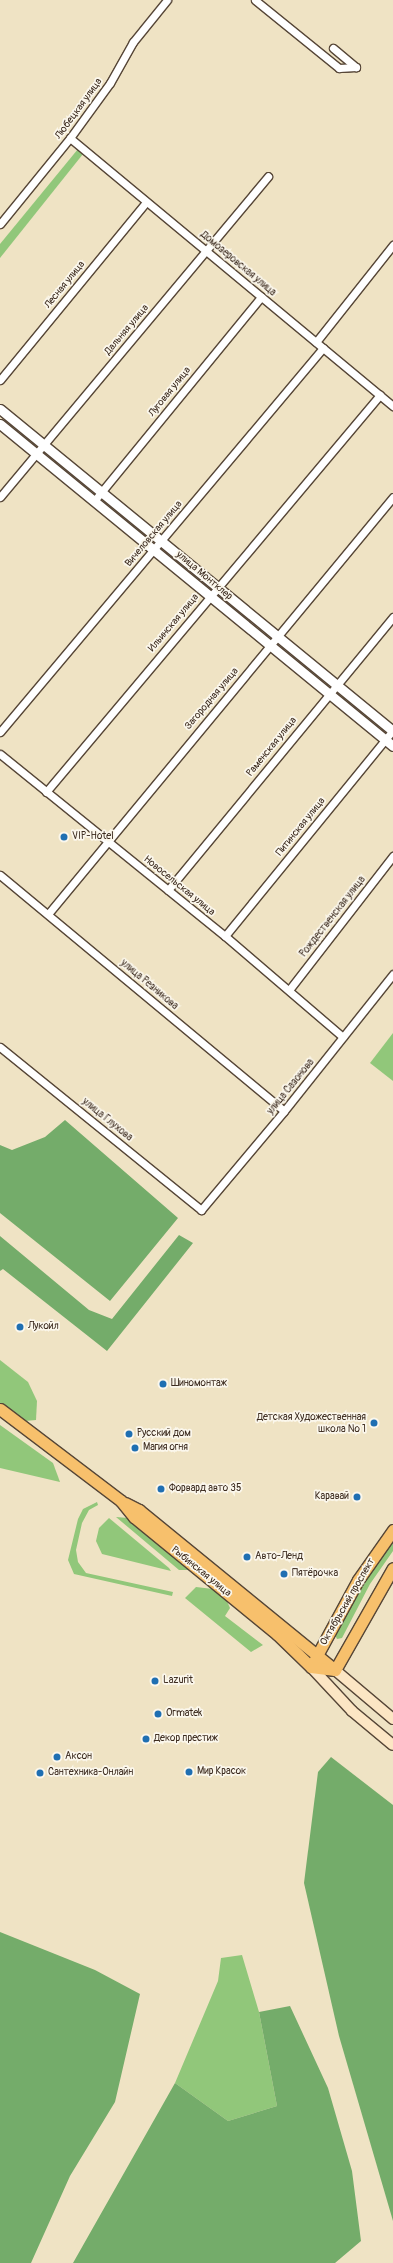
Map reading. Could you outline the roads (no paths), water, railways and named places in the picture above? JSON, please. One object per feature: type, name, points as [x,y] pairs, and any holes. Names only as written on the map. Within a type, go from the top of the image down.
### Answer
[{"type":"main road","name":"Рыбинская улица","points":[[0,1409],[121,1500],[134,1517],[277,1634],[312,1667],[352,1711],[393,1745]]},
{"type":"main road","points":[[121,1500],[139,1510],[318,1655],[393,1719]]},
{"type":"main road","name":"Октябрьский проспект","points":[[312,1667],[358,1580],[393,1530]]},
{"type":"main road","name":"Октябрьский проспект","points":[[335,1670],[353,1635],[393,1568]]},
{"type":"main road","points":[[312,1667],[335,1670]]},
{"type":"street","name":"Любецкая улица","points":[[0,224],[70,138],[110,83],[133,42],[167,0]]},
{"type":"street","points":[[255,0],[339,68],[356,67],[333,48]]},
{"type":"street","name":"Домозеровская улица","points":[[70,138],[393,406]]},
{"type":"street","name":"Дальняя улица","points":[[0,497],[268,176]]},
{"type":"street","name":"Лесная улица","points":[[0,380],[146,202]]},
{"type":"street","points":[[316,342],[393,245]]},
{"type":"street","name":"Луговая улица","points":[[94,501],[261,297]]},
{"type":"street","name":"Вичеловская улица","points":[[0,732],[323,348]]},
{"type":"street","name":"Ильинская улица","points":[[46,792],[380,395]]},
{"type":"street","name":"улица Монтклер","points":[[0,409],[393,731]]},
{"type":"street","name":"улица Монтклер","points":[[0,424],[393,746]]},
{"type":"street","name":"Загородная улица","points":[[48,914],[269,644],[393,497]]},
{"type":"street","name":"Раменская улица","points":[[168,890],[393,617]]},
{"type":"street","name":"Питинская улица","points":[[225,936],[393,731]]},
{"type":"street","name":"Новосельская улица","points":[[0,754],[225,936],[343,1037]]},
{"type":"street","name":"Рождественская улица","points":[[288,990],[393,856]]},
{"type":"street","name":"улица Резникова","points":[[0,875],[284,1111]]},
{"type":"street","name":"улица Сазонова","points":[[201,1210],[284,1111],[393,974]]},
{"type":"street","name":"улица Глухова","points":[[0,1047],[201,1210]]},
{"type":"place","name":"VIP-Hotel","points":[[64,837]]},
{"type":"place","name":"Лукойл","points":[[20,1327]]},
{"type":"place","name":"Шиномонтаж","points":[[163,1384]]},
{"type":"place","name":"Детская Художественная школа № 1","points":[[374,1423]]},
{"type":"place","name":"Русский дом","points":[[129,1434]]},
{"type":"place","name":"Магия огня","points":[[135,1448]]},
{"type":"place","name":"Форвард авто 35","points":[[161,1489]]},
{"type":"place","name":"Каравай","points":[[357,1497]]},
{"type":"place","name":"Авто-Ленд","points":[[247,1557]]},
{"type":"place","name":"Пятёрочка","points":[[284,1574]]},
{"type":"place","name":"Lazurit","points":[[155,1681]]},
{"type":"place","name":"Ormatek","points":[[158,1714]]},
{"type":"place","name":"Декор престиж","points":[[146,1739]]},
{"type":"place","name":"Аксон","points":[[57,1757]]},
{"type":"place","name":"Мир Красок","points":[[189,1772]]},
{"type":"place","name":"Сантехника-Онлайн","points":[[40,1773]]}]
